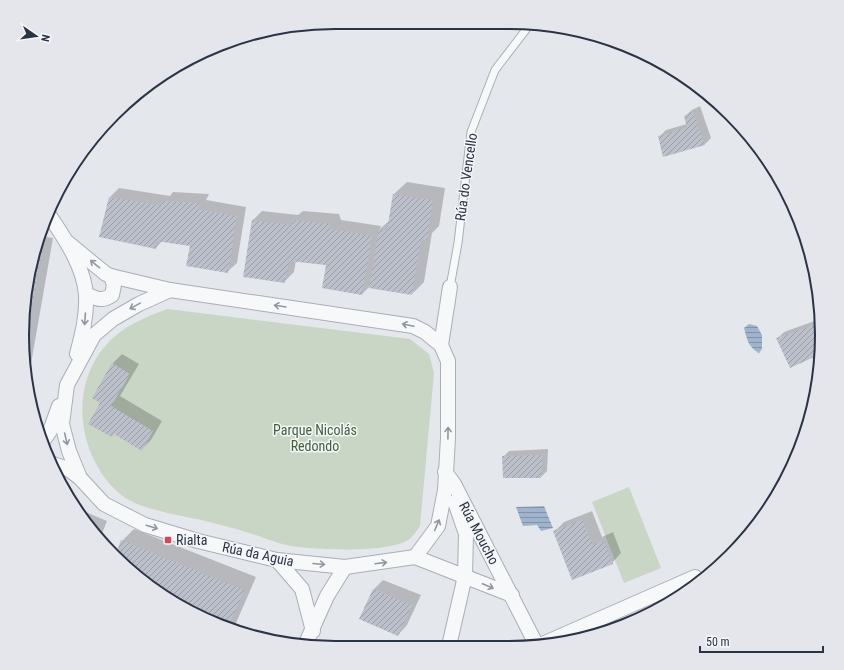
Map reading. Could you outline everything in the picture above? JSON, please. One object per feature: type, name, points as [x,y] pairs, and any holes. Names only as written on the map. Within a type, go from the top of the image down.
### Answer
[{"type":"street","name":"Rúa da Aguia","points":[[52,219],[67,242],[79,268],[86,294],[85,325],[70,380],[62,424],[69,451],[80,478],[104,504],[145,525],[198,541],[277,560],[345,566],[415,557]]},
{"type":"street","name":"Rúa da Aguia","points":[[67,242],[106,274],[111,276],[170,290],[413,326],[425,332],[441,345]]},
{"type":"street","points":[[86,294],[98,300],[104,300],[112,295],[114,285],[111,276]]},
{"type":"street","name":"Rúa do Vencello","points":[[441,345],[450,287]]},
{"type":"street","name":"Rúa da Aguia","points":[[70,380],[94,335],[113,319],[139,304],[170,290]]},
{"type":"street","points":[[415,557],[438,526],[445,490],[448,438],[448,361],[441,345]]},
{"type":"street","points":[[46,436],[50,431],[70,380]]},
{"type":"street","points":[[59,466],[68,469],[80,478]]},
{"type":"street","name":"Rúa Moucho","points":[[446,472],[454,484],[535,639]]},
{"type":"street","points":[[445,490],[454,500],[466,534],[465,576],[450,641]]},
{"type":"street","name":"Rúa Moucho","points":[[415,557],[512,595]]},
{"type":"street","points":[[277,560],[302,589],[309,637]]},
{"type":"street","points":[[309,637],[327,596],[345,566]]},
{"type":"street","points":[[560,636],[695,577]]},
{"type":"lane","name":"Rúa do Vencello","points":[[450,287],[458,243],[471,132],[495,70],[526,30]]},
{"type":"green space","name":"Parque Nicolás Redondo","points":[[168,309],[410,339],[429,354],[434,373],[420,526],[412,537],[399,544],[369,549],[318,549],[292,546],[233,528],[149,508],[128,500],[120,494],[106,479],[95,461],[87,442],[83,422],[83,401],[86,381],[94,362],[113,338],[127,327],[151,315]]},
{"type":"green space","points":[[629,487],[661,568],[624,583],[592,502]]},
{"type":"water","points":[[749,324],[757,326],[762,335],[762,349],[759,353],[752,348],[747,339],[744,328]]},
{"type":"water","points":[[544,506],[553,528],[541,531],[537,525],[523,526],[516,507]]},
{"type":"building","points":[[693,112],[705,145],[663,157],[658,136],[687,128],[684,116]]},
{"type":"building","points":[[393,194],[433,200],[427,240],[421,239],[412,295],[369,288],[379,229],[387,230]]},
{"type":"building","points":[[109,197],[162,205],[163,201],[200,203],[198,209],[237,216],[228,273],[186,266],[190,246],[156,241],[156,249],[99,237]]},
{"type":"building","points":[[252,220],[292,225],[293,220],[329,224],[331,229],[372,236],[362,295],[322,288],[326,265],[289,261],[285,283],[243,277]]},
{"type":"building","points":[[42,250],[30,319],[35,275],[39,256]]},
{"type":"building","points":[[814,325],[814,357],[790,368],[776,338]]},
{"type":"building","points":[[112,363],[130,374],[111,406],[153,431],[142,451],[114,434],[112,437],[88,424],[100,403],[92,398]]},
{"type":"building","points":[[543,455],[541,478],[503,478],[502,456]]},
{"type":"building","points":[[582,520],[593,545],[604,541],[613,564],[572,580],[553,531]]},
{"type":"building","points":[[121,540],[244,590],[230,623],[182,600],[165,589],[133,565],[117,549]]},
{"type":"building","points":[[373,589],[412,605],[398,636],[359,619]]},
{"type":"place","name":"Rialta","points":[[168,540]]}]
